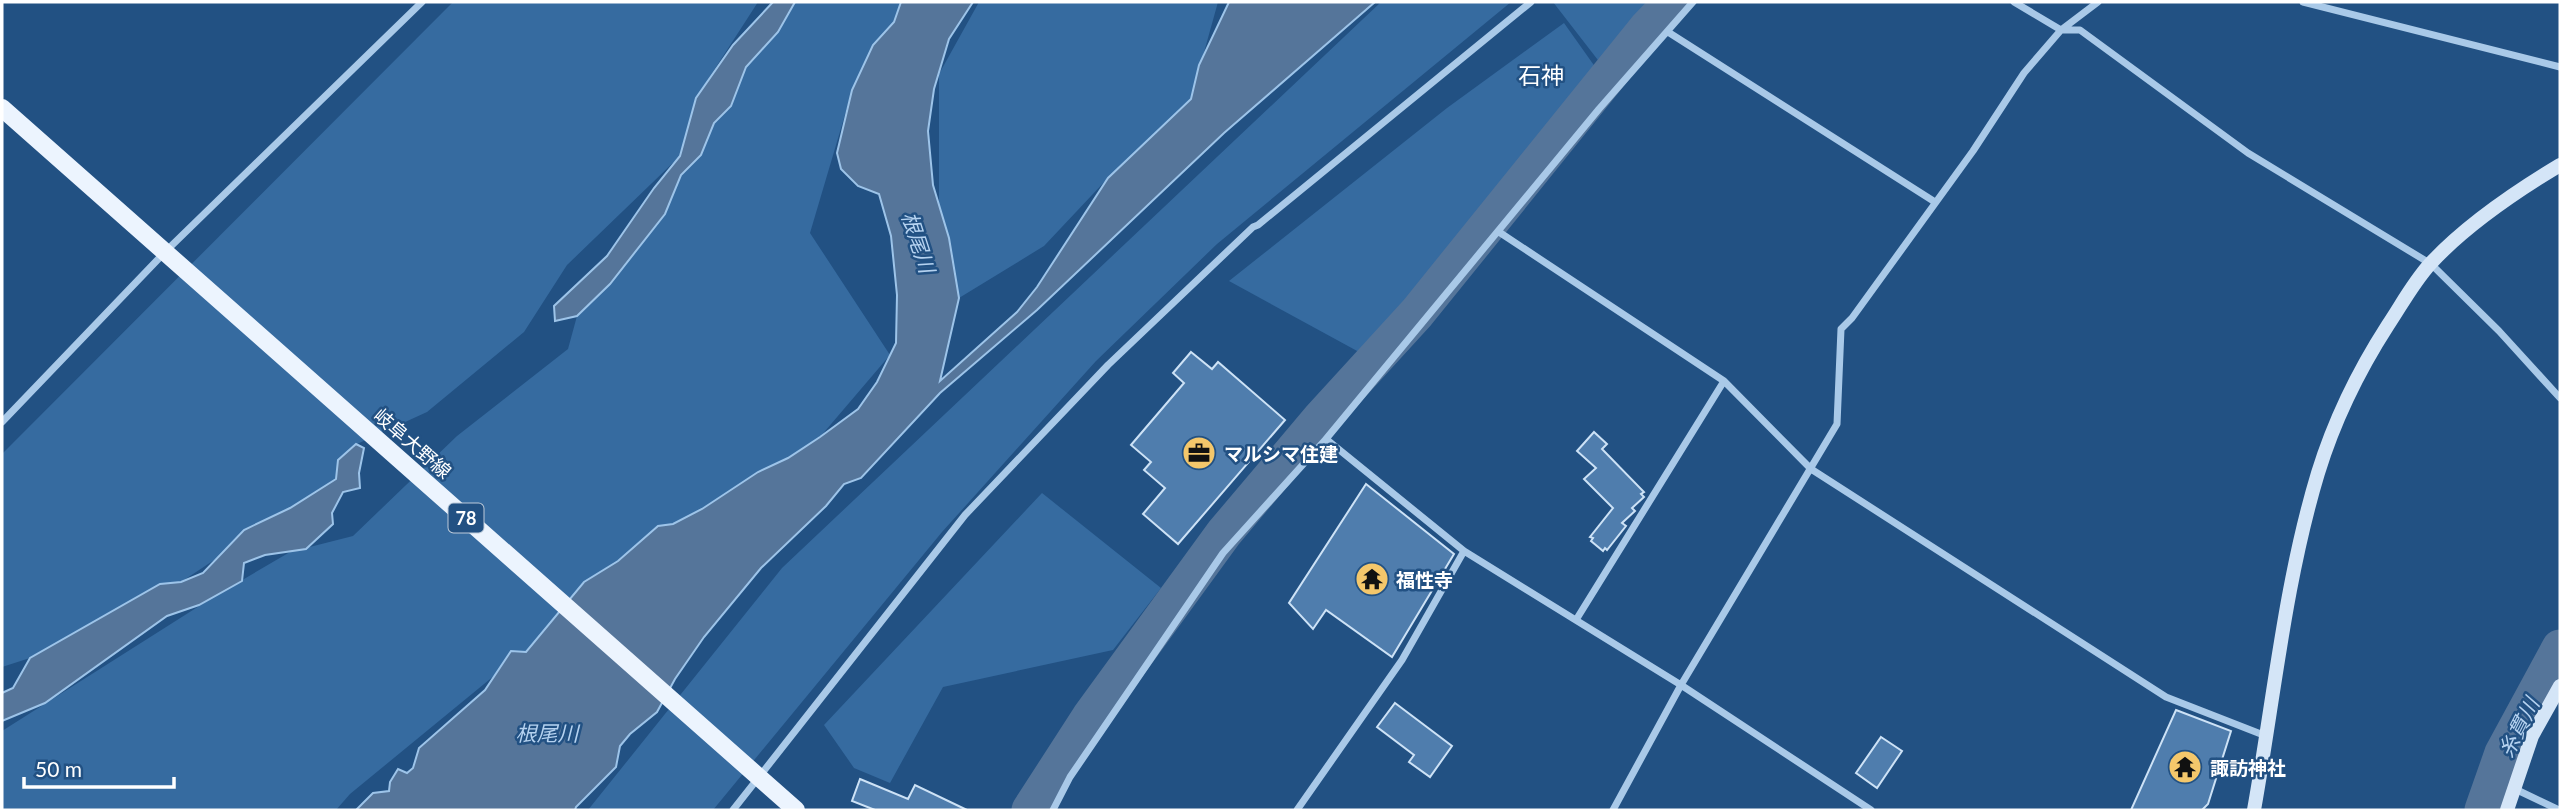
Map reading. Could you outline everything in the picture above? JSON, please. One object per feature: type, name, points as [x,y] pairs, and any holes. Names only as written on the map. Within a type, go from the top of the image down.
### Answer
[{"type":"main road","name":"岐阜大野線","points":[[2,108],[796,810]]},
{"type":"street","points":[[2,422],[165,253],[422,2]]},
{"type":"street","points":[[733,810],[965,515],[1108,366],[1253,227],[1531,2]]},
{"type":"street","points":[[1053,810],[1070,777],[1223,553],[1326,439],[1599,109],[1693,2]]},
{"type":"street","points":[[2014,2],[2061,30],[2080,30],[2248,153],[2356,216],[2431,264],[2499,331],[2560,398]]},
{"type":"street","points":[[1614,810],[1681,685],[1837,424],[1841,329],[1852,318],[1935,202],[2024,73],[2061,30],[2098,2]]},
{"type":"street","points":[[2303,2],[2560,67]]},
{"type":"street","points":[[1668,32],[1935,202]]},
{"type":"street","points":[[2254,810],[2294,572],[2318,472],[2344,407],[2379,337],[2403,299],[2431,264],[2473,225],[2560,165]]},
{"type":"street","points":[[1499,233],[1724,381],[1811,468],[2166,697],[2267,737]]},
{"type":"street","points":[[1576,620],[1724,381]]},
{"type":"street","points":[[1326,439],[1464,551],[1681,685],[1871,810]]},
{"type":"street","points":[[1297,810],[1402,660],[1464,551]]},
{"type":"street","points":[[2507,810],[2532,736],[2560,686]]},
{"type":"street","points":[[2513,788],[2559,810]]},
{"type":"shaded area","points":[[453,2],[758,2],[696,98],[680,156],[567,265],[524,332],[427,412],[357,444],[336,479],[181,582],[30,658],[2,667],[2,454]]},
{"type":"shaded area","points":[[786,2],[911,2],[852,91],[810,233],[890,355],[820,437],[495,675],[350,794],[336,810],[2,810],[2,731],[215,596],[290,552],[353,536],[457,436],[568,349],[577,316]]},
{"type":"shaded area","points":[[979,2],[1218,2],[1191,99],[1108,178],[1044,246],[959,298],[939,205],[939,74]]},
{"type":"shaded area","points":[[1381,2],[1511,2],[1217,244],[1096,361],[942,532],[713,810],[588,810],[782,568]]},
{"type":"shaded area","points":[[1553,2],[1659,2],[1601,64]]},
{"type":"shaded area","points":[[1564,23],[1603,78],[1370,358],[1229,281],[1447,108]]},
{"type":"shaded area","points":[[1042,493],[1161,588],[1113,650],[943,687],[890,783],[854,768],[824,725]]},
{"type":"water","points":[[773,2],[795,2],[778,32],[746,67],[731,106],[714,123],[701,155],[681,175],[665,214],[610,284],[577,316],[555,321],[554,306],[607,256],[654,188],[680,156],[696,98],[733,45]]},
{"type":"water","name":"根尾川","points":[[901,2],[973,2],[949,39],[934,89],[928,131],[933,185],[949,238],[959,298],[940,381],[1017,312],[1037,287],[1108,178],[1191,99],[1199,65],[1229,2],[1375,2],[1224,133],[1037,310],[940,393],[861,478],[844,484],[826,506],[761,568],[704,637],[675,679],[657,712],[620,746],[616,767],[575,810],[356,810],[373,793],[389,791],[390,782],[398,769],[407,773],[413,768],[419,748],[485,690],[511,651],[526,652],[584,582],[618,561],[658,526],[673,524],[702,509],[758,472],[788,458],[820,437],[858,409],[877,382],[896,343],[897,295],[891,236],[879,194],[858,186],[841,169],[837,153],[852,90],[873,45],[894,22]]},
{"type":"water","points":[[356,444],[364,448],[359,473],[360,488],[343,492],[332,513],[333,524],[306,549],[265,555],[244,563],[242,581],[199,605],[167,616],[45,703],[2,721],[2,693],[13,688],[30,658],[160,584],[181,582],[203,573],[244,530],[290,508],[336,479],[338,460]]},
{"type":"building","name":"マルシマ住建","points":[[1191,352],[1212,369],[1218,362],[1285,420],[1178,544],[1143,514],[1165,488],[1144,470],[1151,462],[1131,445],[1184,383],[1173,373]]},
{"type":"building","points":[[1594,432],[1607,444],[1602,449],[1644,492],[1641,494],[1644,497],[1632,508],[1635,511],[1622,523],[1626,526],[1607,550],[1605,548],[1603,551],[1590,537],[1613,508],[1584,479],[1596,468],[1577,451]]},
{"type":"building","name":"福性寺","points":[[1366,484],[1454,554],[1392,657],[1326,610],[1313,629],[1289,603]]},
{"type":"building","points":[[1395,703],[1452,746],[1430,777],[1409,762],[1414,755],[1377,727]]},
{"type":"building","name":"諏訪神社","points":[[2176,710],[2231,731],[2208,804],[2202,810],[2131,810]]},
{"type":"building","points":[[1881,737],[1902,751],[1877,788],[1856,773]]},
{"type":"building","points":[[860,779],[908,799],[915,785],[967,810],[875,810],[852,801]]},
{"type":"waterway","points":[[1030,810],[1090,717],[1224,533],[1321,418],[1417,313],[1647,28],[1672,2]]},
{"type":"waterway","name":"糸貫川","points":[[2483,810],[2503,753],[2560,648]]},
{"type":"place","name":"マルシマ住建","points":[[1199,453]]},
{"type":"place","name":"福性寺","points":[[1372,579]]},
{"type":"place","name":"諏訪神社","points":[[2185,767]]},
{"type":"district","name":"石神","points":[[1541,75]]}]
